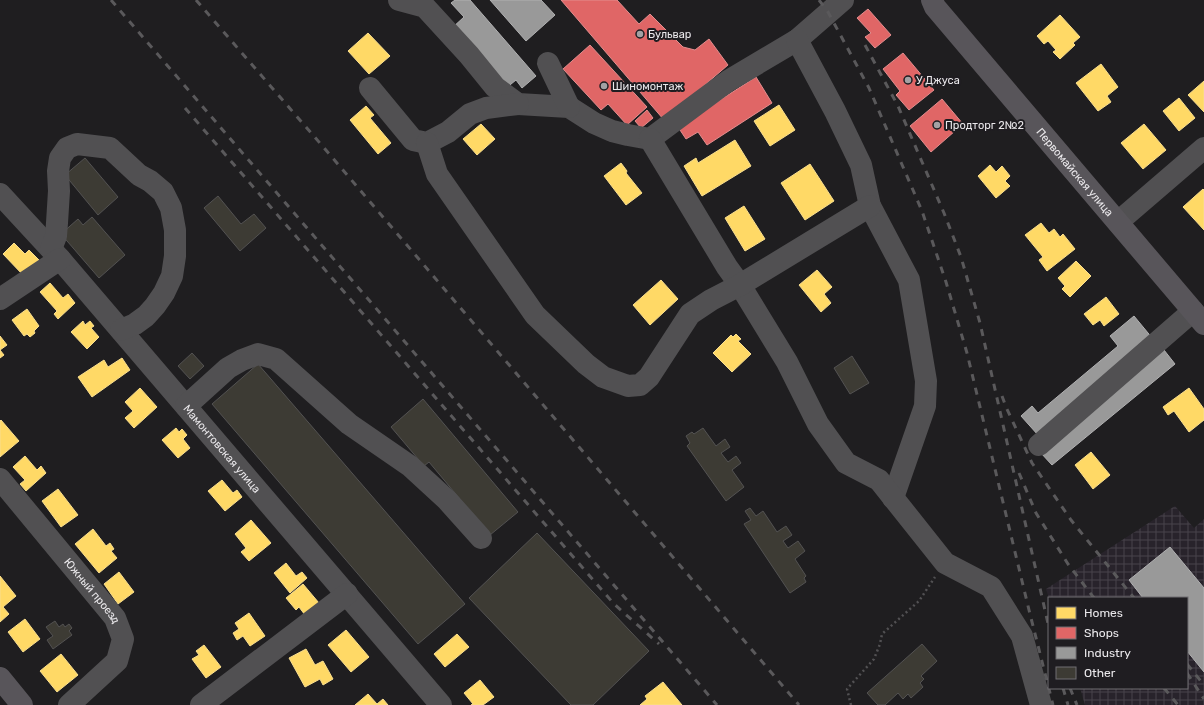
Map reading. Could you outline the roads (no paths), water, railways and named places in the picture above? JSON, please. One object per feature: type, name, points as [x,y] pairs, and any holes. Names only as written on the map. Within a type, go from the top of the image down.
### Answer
[{"type":"main road","name":"Первомайская улица","points":[[932,0],[934,7],[1199,318]]},
{"type":"main road","points":[[0,678],[22,705]]},
{"type":"street","points":[[399,0],[425,7],[469,55],[495,88],[518,104]]},
{"type":"street","points":[[650,139],[728,81],[797,40],[844,0]]},
{"type":"street","points":[[797,40],[835,111],[861,166],[870,206],[909,280],[926,381],[925,406],[893,498]]},
{"type":"street","points":[[548,63],[569,107]]},
{"type":"street","points":[[370,88],[413,140],[427,143],[448,132],[470,114],[486,108],[518,104],[569,107],[594,123],[612,131],[650,139],[787,362],[818,424],[846,463],[879,480],[945,563],[992,587],[1022,636],[1041,705]]},
{"type":"street","points":[[427,143],[437,174],[536,315],[586,364],[603,377],[628,386],[640,385],[648,378],[690,314],[711,300],[740,285],[870,206]]},
{"type":"street","points":[[0,299],[56,254],[59,191],[58,171],[60,158],[67,148],[77,144],[110,148],[138,175],[150,181],[163,192],[171,208],[175,230],[175,256],[172,276],[164,293],[146,316],[135,324],[121,330]]},
{"type":"street","points":[[1118,222],[1204,148]]},
{"type":"street","name":"Мамонтовская улица","points":[[0,194],[56,254],[441,705]]},
{"type":"street","points":[[1039,446],[1199,318]]},
{"type":"street","points":[[186,406],[228,368],[242,360],[258,354],[276,359],[349,424],[410,466],[447,500],[481,538]]},
{"type":"street","name":"Южный проезд","points":[[0,479],[115,618],[123,639],[117,661],[69,705]]},
{"type":"street","points":[[201,705],[347,594]]},
{"type":"railway","points":[[111,0],[717,705]]},
{"type":"railway","points":[[196,0],[799,705]]},
{"type":"railway","points":[[819,0],[828,12],[869,88],[922,211],[946,282],[967,353],[1048,685]]},
{"type":"railway","points":[[865,45],[898,106],[944,213],[961,257],[980,323],[1048,624]]},
{"type":"railway","points":[[185,108],[614,604],[659,644]]},
{"type":"railway","points":[[1002,396],[1032,463],[1071,520],[1133,597]]},
{"type":"railway","points":[[1019,473],[1036,513],[1068,564],[1093,597]]},
{"type":"railway","points":[[1188,665],[1204,685]]},
{"type":"railway","points":[[1188,675],[1204,699]]},
{"type":"railway","points":[[1049,689],[1053,705]]},
{"type":"railway","points":[[1063,689],[1068,705]]},
{"type":"railway","points":[[1070,689],[1077,705]]},
{"type":"railway","points":[[1165,689],[1178,705]]},
{"type":"place","name":"Бульвар","points":[[640,34]]},
{"type":"place","name":"У Джуса","points":[[908,80]]},
{"type":"place","name":"Шиномонтаж","points":[[604,86]]},
{"type":"place","name":"Продторг 2№2","points":[[937,125]]}]
